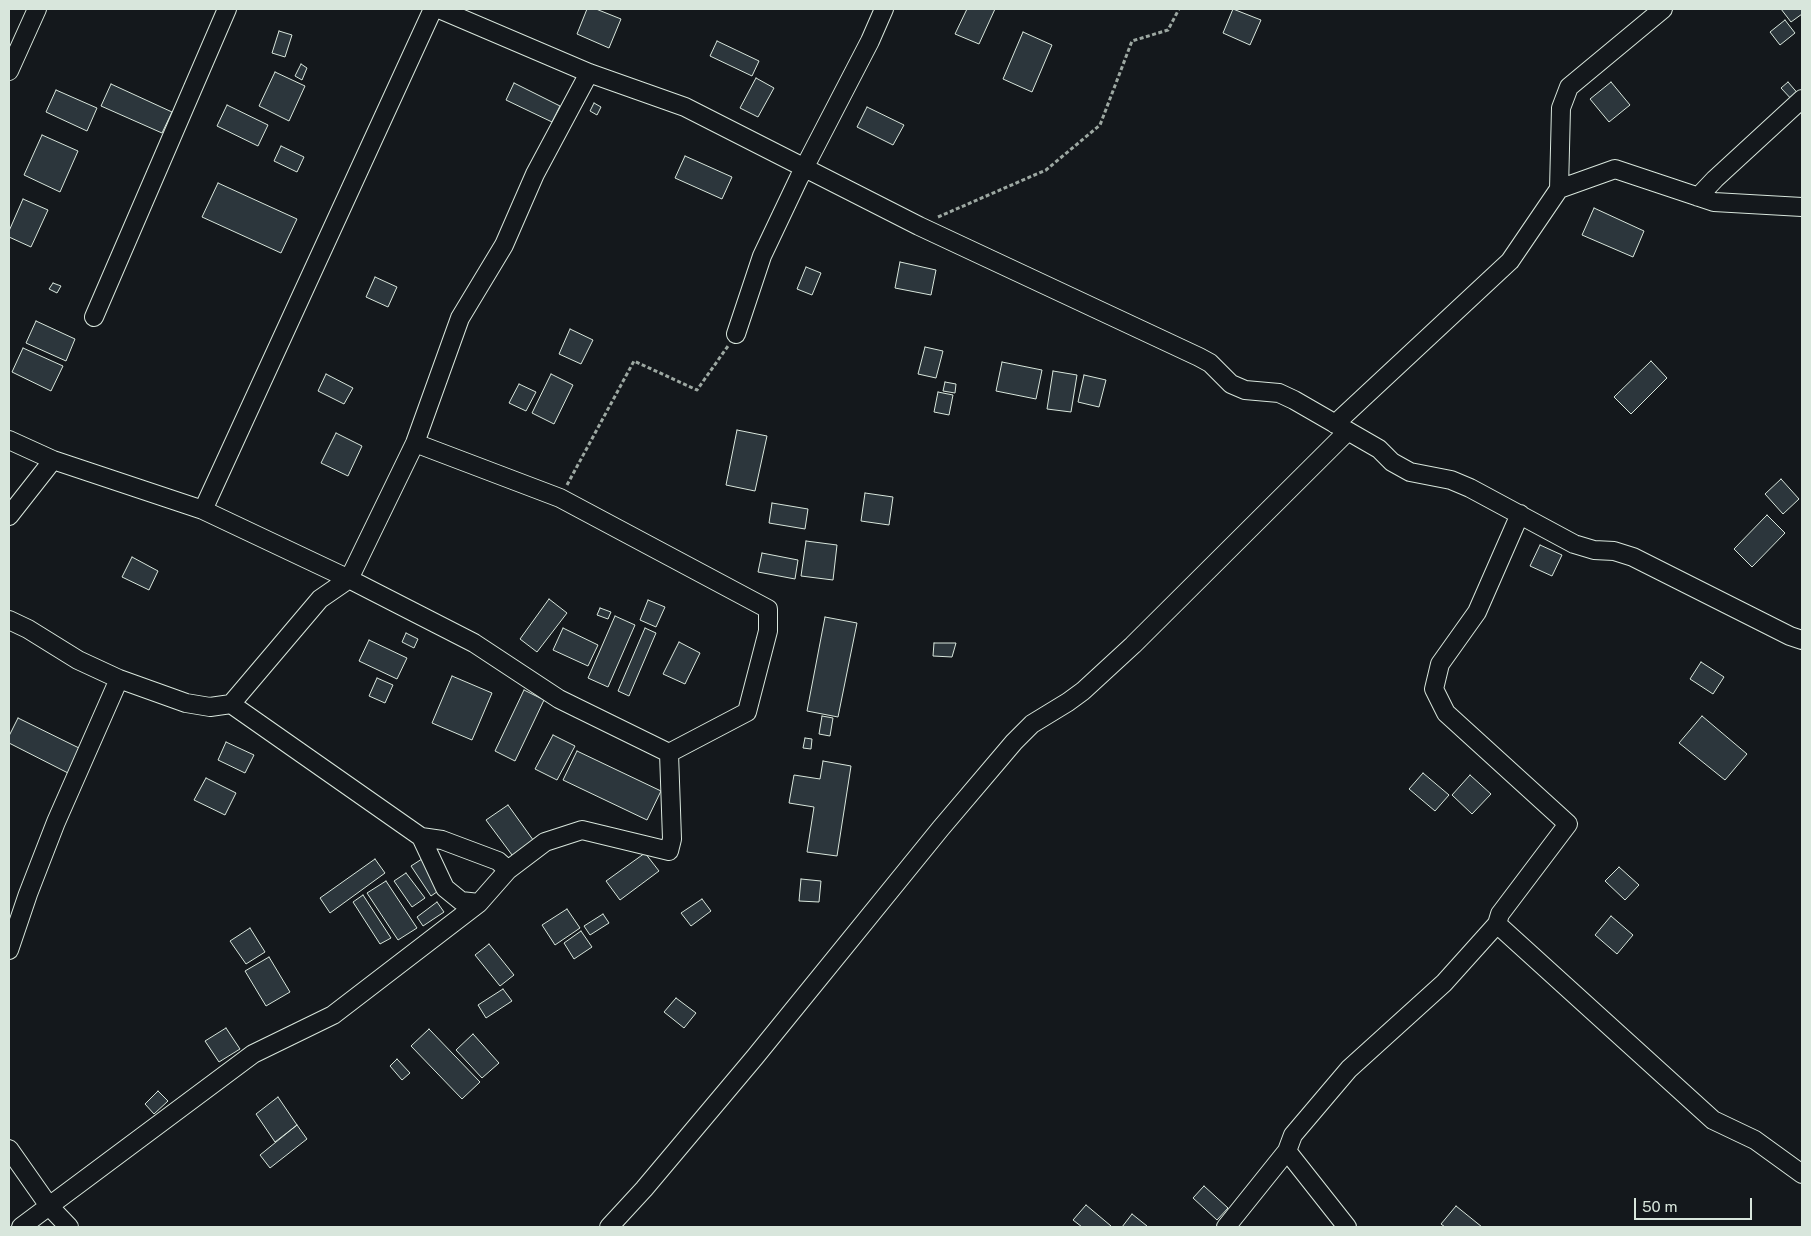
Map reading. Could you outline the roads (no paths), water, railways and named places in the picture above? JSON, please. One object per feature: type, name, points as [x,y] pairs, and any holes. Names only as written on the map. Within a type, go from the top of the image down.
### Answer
[{"type":"street","points":[[9,71],[37,9]]},
{"type":"street","points":[[94,317],[228,9]]},
{"type":"street","points":[[203,510],[433,9]]},
{"type":"street","points":[[439,9],[589,73],[685,107],[919,226],[1199,357],[1210,363],[1231,384],[1245,390],[1279,393],[1294,400],[1379,449],[1392,462],[1410,472],[1451,480],[1470,488],[1574,544],[1594,550],[1614,550],[1632,556],[1790,636],[1802,640]]},
{"type":"street","points":[[736,334],[762,256],[798,178],[805,168],[870,41],[884,9]]},
{"type":"street","points":[[609,1227],[644,1189],[724,1094],[941,828],[1014,742],[1032,724],[1061,707],[1082,691],[1133,645],[1342,428],[1510,261],[1559,189],[1561,108],[1569,87],[1663,9]]},
{"type":"street","points":[[9,620],[28,629],[78,660],[119,679],[186,703],[210,707],[231,704],[320,599],[349,579],[415,443],[460,318],[504,246],[535,174],[589,73]]},
{"type":"street","points":[[1698,197],[1802,99]]},
{"type":"street","points":[[1559,189],[1615,169],[1714,202],[1802,207]]},
{"type":"street","points":[[9,440],[54,460],[203,510],[349,579],[474,643],[560,699],[668,753]]},
{"type":"street","points":[[415,443],[560,498],[768,609],[768,631],[747,712],[668,753]]},
{"type":"street","points":[[9,516],[54,460]]},
{"type":"street","points":[[1226,1227],[1287,1151],[1293,1135],[1349,1069],[1444,984],[1496,924],[1500,914],[1568,824],[1446,713],[1434,689],[1440,664],[1477,612],[1520,514]]},
{"type":"street","points":[[9,950],[56,822],[119,679]]},
{"type":"street","points":[[231,704],[422,838],[442,840],[498,860],[508,870]]},
{"type":"street","points":[[20,1227],[254,1054],[333,1015],[480,902],[508,870],[544,842],[582,830],[669,851],[672,839],[668,753]]},
{"type":"street","points":[[422,838],[444,888],[461,901],[480,902]]},
{"type":"street","points":[[1496,924],[1713,1120],[1755,1140],[1802,1174]]},
{"type":"street","points":[[9,1149],[50,1206],[69,1227]]},
{"type":"street","points":[[1287,1151],[1347,1227]]}]
